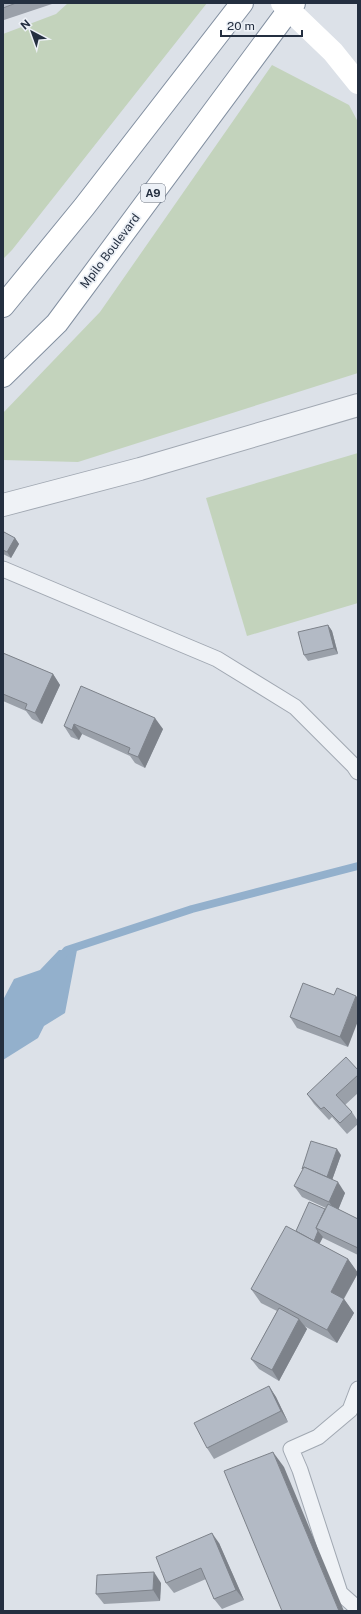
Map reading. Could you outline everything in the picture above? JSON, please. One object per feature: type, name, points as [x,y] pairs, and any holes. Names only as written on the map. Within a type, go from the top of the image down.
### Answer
[{"type":"main road","points":[[3,306],[84,207],[242,3]]},
{"type":"main road","points":[[288,5],[333,52],[358,83]]},
{"type":"main road","name":"Mpilo Boulevard","points":[[3,376],[57,322],[288,5]]},
{"type":"street","points":[[3,505],[140,469],[358,405]]},
{"type":"lane","points":[[3,569],[217,659],[295,707],[354,766],[358,772]]},
{"type":"lane","points":[[358,1388],[350,1410],[318,1436],[291,1449],[300,1470],[340,1593],[358,1609]]},
{"type":"green space","points":[[68,3],[207,3],[12,250],[3,259],[3,34],[56,14]]},
{"type":"green space","points":[[272,65],[349,105],[358,122],[358,373],[78,462],[3,460],[3,413],[100,312]]},
{"type":"green space","points":[[358,453],[358,603],[247,636],[206,498]]},
{"type":"water","points":[[59,950],[77,950],[65,1013],[44,1026],[38,1038],[3,1060],[3,1000],[14,979],[40,970]]},
{"type":"building","points":[[3,3],[16,3],[3,8]]},
{"type":"building","points":[[4,532],[15,538],[7,552],[3,550]]},
{"type":"building","points":[[328,625],[334,648],[304,655],[298,632]]},
{"type":"building","points":[[3,653],[53,674],[35,713],[25,709],[27,704],[3,694]]},
{"type":"building","points":[[81,686],[155,718],[138,757],[128,753],[130,748],[74,724],[72,730],[64,726]]},
{"type":"building","points":[[303,983],[334,995],[337,988],[356,996],[340,1037],[290,1017]]},
{"type":"building","points":[[346,1057],[358,1070],[358,1075],[336,1095],[352,1112],[340,1123],[324,1107],[321,1109],[307,1094]]},
{"type":"building","points":[[311,1141],[337,1149],[327,1177],[304,1167],[302,1169]]},
{"type":"building","points":[[304,1167],[338,1182],[329,1202],[294,1186]]},
{"type":"building","points":[[309,1202],[325,1209],[316,1228],[318,1231],[314,1241],[296,1231]]},
{"type":"building","points":[[328,1204],[358,1219],[358,1248],[316,1228]]},
{"type":"building","points":[[286,1226],[348,1259],[331,1292],[344,1299],[327,1330],[251,1289]]},
{"type":"building","points":[[279,1308],[299,1319],[272,1370],[251,1359]]},
{"type":"building","points":[[269,1386],[281,1411],[207,1448],[194,1423]]},
{"type":"building","points":[[273,1452],[339,1611],[282,1611],[224,1471]]},
{"type":"building","points":[[212,1533],[236,1590],[214,1599],[201,1568],[166,1583],[156,1557]]},
{"type":"building","points":[[154,1572],[153,1590],[96,1594],[97,1575]]},
{"type":"waterway","points":[[60,958],[67,950],[192,909],[358,866]]}]
